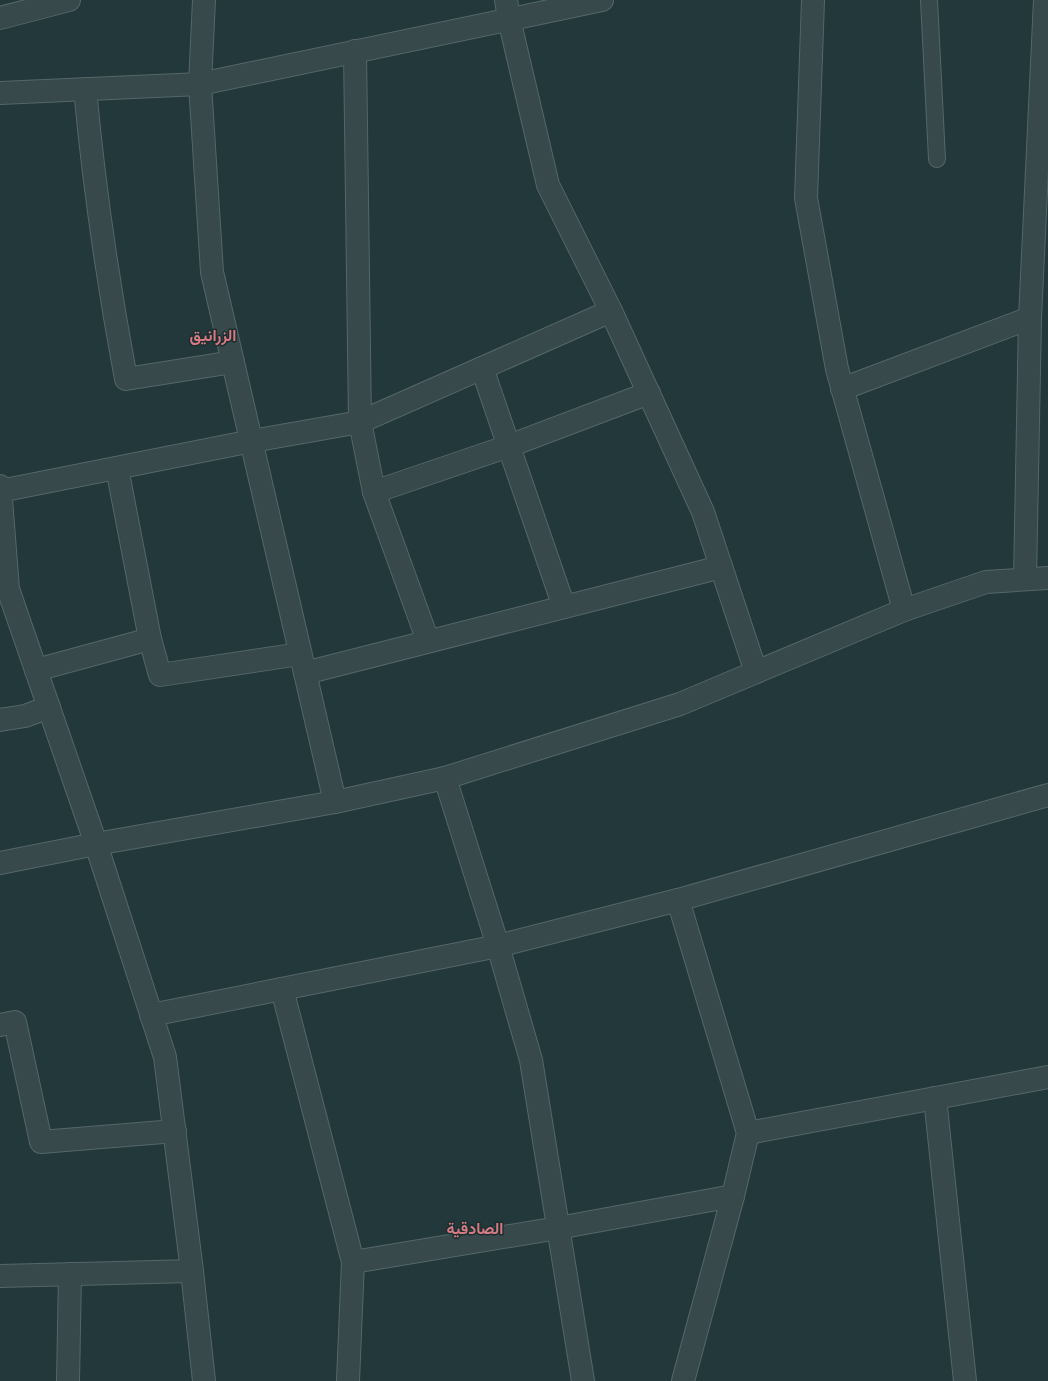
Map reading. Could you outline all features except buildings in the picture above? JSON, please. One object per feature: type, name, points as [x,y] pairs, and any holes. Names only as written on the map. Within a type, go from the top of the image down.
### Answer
[{"type":"street","points":[[0,18],[69,0]]},
{"type":"street","points":[[204,0],[200,84],[212,272],[335,802]]},
{"type":"street","points":[[0,93],[200,84],[355,51],[507,10],[602,0]]},
{"type":"street","points":[[813,0],[806,198],[837,369],[904,610]]},
{"type":"street","points":[[1025,579],[1030,318],[1045,0]]},
{"type":"street","points":[[507,10],[548,185],[611,311],[703,512],[756,672]]},
{"type":"street","points":[[355,51],[360,422],[374,492],[428,641]]},
{"type":"street","points":[[85,89],[95,182],[114,318],[126,379],[233,362]]},
{"type":"street","points":[[0,491],[252,441],[360,422],[611,311]]},
{"type":"street","points":[[842,389],[1030,318]]},
{"type":"street","points":[[482,368],[564,607]]},
{"type":"street","points":[[374,492],[509,446],[649,393]]},
{"type":"street","points":[[117,468],[150,639],[160,675],[302,663],[428,641],[721,567]]},
{"type":"street","points":[[0,486],[8,589],[96,844],[165,1057],[192,1270],[204,1381]]},
{"type":"street","points":[[0,863],[96,844],[335,802],[445,778],[680,704],[904,610],[986,582],[1048,578]]},
{"type":"street","points":[[36,670],[150,639]]},
{"type":"street","points":[[0,720],[25,716],[49,707]]},
{"type":"street","points":[[445,778],[498,946],[531,1060],[583,1381]]},
{"type":"street","points":[[152,1016],[498,946],[678,900],[1048,795]]},
{"type":"street","points":[[678,900],[748,1133],[733,1196],[683,1381]]},
{"type":"street","points":[[282,989],[353,1262],[348,1381]]},
{"type":"street","points":[[0,1025],[15,1022],[41,1142],[175,1131]]},
{"type":"street","points":[[748,1133],[1048,1077]]},
{"type":"street","points":[[935,1098],[965,1381]]},
{"type":"street","points":[[353,1262],[558,1228],[733,1196]]},
{"type":"street","points":[[0,1276],[192,1270]]},
{"type":"street","points":[[68,1381],[70,1274]]},
{"type":"lane","points":[[929,0],[937,159]]},
{"type":"district","name":"الزرانيق","points":[[213,336]]},
{"type":"district","name":"الصادقية","points":[[475,1229]]}]
